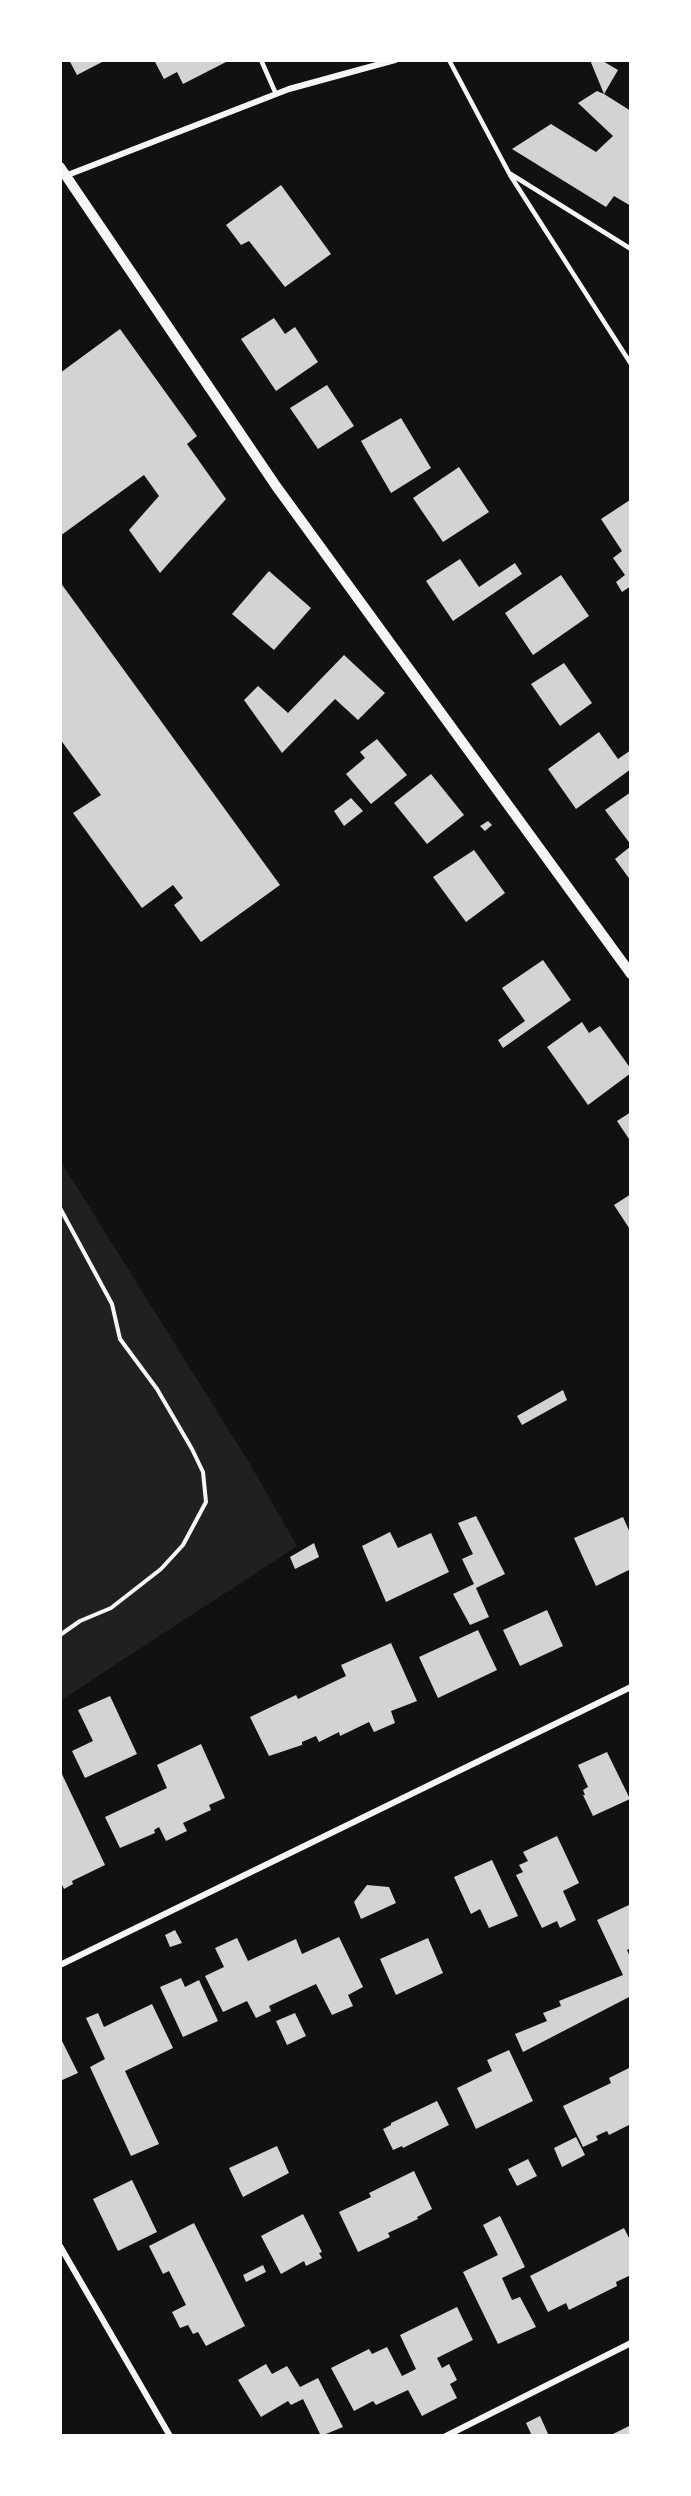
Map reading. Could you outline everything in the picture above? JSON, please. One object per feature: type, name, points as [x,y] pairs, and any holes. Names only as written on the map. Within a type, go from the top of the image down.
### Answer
[{"type":"street","points":[[395,60],[276,94],[62,174],[276,486],[631,974]]},
{"type":"street","points":[[60,1965],[631,1687]]},
{"type":"street","points":[[60,2246],[170,2436]]},
{"type":"street","points":[[446,2436],[631,2343]]},
{"type":"lane","points":[[261,60],[276,94]]},
{"type":"lane","points":[[449,60],[509,173],[631,363]]},
{"type":"lane","points":[[509,173],[631,249]]},
{"type":"path","points":[[60,1208],[112,1304],[120,1339],[157,1389],[192,1449],[203,1472],[206,1502],[183,1545],[161,1569],[111,1608],[80,1621],[60,1635]]},
{"type":"shaded area","points":[[60,1160],[250,1464],[297,1546],[60,1701]]},
{"type":"building","points":[[69,60],[106,60],[77,75]]},
{"type":"building","points":[[154,60],[230,60],[183,84],[177,72],[164,79]]},
{"type":"building","points":[[590,60],[601,60],[618,70],[604,94]]},
{"type":"building","points":[[597,91],[631,111],[631,206],[614,196],[606,207],[512,149],[551,124],[596,152],[613,136],[578,103]]},
{"type":"building","points":[[281,185],[331,254],[285,287],[249,241],[241,245],[226,225]]},
{"type":"building","points":[[274,318],[285,334],[295,327],[318,362],[276,391],[241,339]]},
{"type":"building","points":[[120,329],[197,436],[187,444],[226,499],[160,573],[129,530],[159,496],[144,475],[60,536],[60,373]]},
{"type":"building","points":[[327,385],[354,426],[318,449],[290,408]]},
{"type":"building","points":[[401,418],[431,468],[391,493],[361,441]]},
{"type":"building","points":[[459,467],[489,512],[443,542],[413,498]]},
{"type":"building","points":[[630,500],[631,586],[622,592],[616,582],[625,575],[613,558],[622,551],[601,519]]},
{"type":"building","points":[[460,559],[479,587],[515,563],[522,574],[453,621],[426,581]]},
{"type":"building","points":[[269,571],[311,608],[274,650],[232,614]]},
{"type":"building","points":[[561,575],[589,616],[533,655],[505,613]]},
{"type":"building","points":[[60,582],[280,885],[201,942],[174,905],[183,898],[173,885],[142,908],[73,813],[101,795],[60,739]]},
{"type":"building","points":[[344,655],[385,693],[358,720],[335,699],[282,753],[244,700],[258,686],[288,713]]},
{"type":"building","points":[[564,663],[592,703],[560,726],[531,684]]},
{"type":"building","points":[[599,732],[618,759],[631,750],[631,769],[576,809],[548,769]]},
{"type":"building","points":[[377,739],[407,775],[371,804],[346,774],[365,758],[360,752]]},
{"type":"building","points":[[431,774],[464,815],[427,844],[394,803]]},
{"type":"building","points":[[631,792],[631,845],[605,810]]},
{"type":"building","points":[[351,798],[363,811],[344,826],[334,811]]},
{"type":"building","points":[[488,821],[492,825],[485,831],[480,826]]},
{"type":"building","points":[[631,846],[631,881],[615,859]]},
{"type":"building","points":[[474,850],[505,893],[466,922],[433,877]]},
{"type":"building","points":[[543,960],[571,1000],[503,1048],[498,1040],[525,1021],[502,988]]},
{"type":"building","points":[[582,1022],[589,1033],[600,1026],[631,1069],[631,1073],[588,1105],[547,1047]]},
{"type":"building","points":[[631,1112],[631,1142],[617,1121]]},
{"type":"building","points":[[631,1194],[631,1226],[629,1228],[614,1205]]},
{"type":"building","points":[[563,1390],[567,1400],[522,1425],[517,1416]]},
{"type":"building","points":[[476,1516],[505,1574],[476,1588],[489,1617],[470,1625],[453,1594],[474,1584],[462,1559],[473,1554],[458,1523]]},
{"type":"building","points":[[623,1517],[631,1535],[631,1569],[596,1586],[574,1538]]},
{"type":"building","points":[[390,1532],[398,1548],[431,1533],[449,1572],[386,1602],[362,1546]]},
{"type":"building","points":[[314,1543],[319,1557],[295,1569],[290,1557]]},
{"type":"building","points":[[547,1610],[563,1646],[520,1666],[503,1630]]},
{"type":"building","points":[[478,1630],[497,1670],[438,1698],[419,1657]]},
{"type":"building","points":[[391,1643],[417,1701],[391,1711],[395,1723],[374,1732],[369,1722],[340,1736],[339,1732],[319,1742],[316,1736],[302,1742],[302,1745],[269,1756],[250,1717],[296,1695],[298,1699],[346,1676],[341,1665]]},
{"type":"building","points":[[110,1696],[137,1754],[85,1778],[72,1751],[93,1741],[78,1710]]},
{"type":"building","points":[[201,1744],[225,1798],[209,1805],[211,1810],[183,1823],[187,1831],[166,1841],[159,1827],[154,1830],[155,1833],[120,1848],[105,1817],[167,1788],[157,1765]]},
{"type":"building","points":[[607,1752],[630,1799],[593,1816],[583,1795],[585,1795],[583,1790],[588,1787],[578,1765]]},
{"type":"building","points":[[60,1770],[105,1865],[72,1881],[73,1884],[64,1889],[62,1885],[60,1886]]},
{"type":"building","points":[[557,1836],[579,1883],[563,1891],[576,1920],[560,1928],[557,1921],[542,1928],[516,1875],[523,1872],[519,1865],[528,1861],[523,1852]]},
{"type":"building","points":[[492,1860],[518,1916],[489,1928],[480,1909],[471,1914],[454,1877]]},
{"type":"building","points":[[367,1885],[389,1887],[396,1903],[361,1919],[354,1902]]},
{"type":"building","points":[[631,1904],[631,1948],[627,1950],[631,1959],[631,1996],[523,2052],[515,2034],[547,2021],[543,2013],[561,2006],[559,2001],[623,1975],[597,1920]]},
{"type":"building","points":[[175,1930],[182,1943],[170,1947],[165,1935]]},
{"type":"building","points":[[339,1937],[363,1987],[348,1995],[353,2006],[332,2015],[316,1984],[269,2006],[271,2011],[256,2018],[247,2001],[223,2012],[205,1976],[224,1967],[215,1948],[237,1938],[248,1961],[296,1939],[302,1954]]},
{"type":"building","points":[[428,1938],[443,1973],[396,1995],[380,1959]]},
{"type":"building","points":[[181,1978],[185,1987],[199,1980],[218,2021],[183,2037],[160,1987]]},
{"type":"building","points":[[152,2004],[173,2048],[125,2071],[159,2144],[131,2156],[90,2067],[105,2059],[86,2018],[98,2013],[104,2027]]},
{"type":"building","points":[[295,2013],[306,2036],[287,2045],[276,2021]]},
{"type":"building","points":[[60,2037],[78,2073],[60,2081]]},
{"type":"building","points":[[509,2050],[533,2101],[476,2129],[457,2088],[492,2071],[487,2060]]},
{"type":"building","points":[[631,2067],[631,2118],[629,2119],[631,2124],[609,2135],[607,2131],[596,2136],[598,2140],[583,2147],[563,2106],[611,2083],[609,2078]]},
{"type":"building","points":[[437,2101],[449,2125],[403,2148],[402,2146],[393,2150],[383,2129]]},
{"type":"building","points":[[576,2137],[585,2155],[562,2167],[554,2148]]},
{"type":"building","points":[[277,2146],[289,2173],[243,2197],[229,2168]]},
{"type":"building","points":[[528,2159],[537,2176],[517,2186],[508,2169]]},
{"type":"building","points":[[414,2171],[432,2209],[417,2217],[418,2219],[388,2233],[390,2237],[358,2252],[339,2212],[371,2197],[369,2193]]},
{"type":"building","points":[[132,2180],[157,2232],[118,2251],[93,2199]]},
{"type":"building","points":[[303,2214],[322,2252],[319,2253],[322,2258],[306,2266],[304,2261],[281,2274],[261,2236]]},
{"type":"building","points":[[500,2216],[525,2267],[502,2278],[512,2300],[520,2297],[536,2327],[498,2344],[463,2272],[498,2255],[483,2225]]},
{"type":"building","points":[[194,2223],[245,2326],[206,2346],[198,2332],[193,2334],[188,2325],[180,2328],[172,2312],[186,2305],[169,2271],[163,2274],[149,2246]]},
{"type":"building","points":[[624,2228],[631,2242],[631,2275],[616,2282],[617,2286],[569,2310],[566,2303],[548,2312],[530,2276]]},
{"type":"building","points":[[263,2265],[266,2272],[246,2282],[243,2275]]},
{"type":"building","points":[[457,2307],[473,2340],[437,2358],[442,2368],[449,2364],[457,2380],[450,2384],[457,2398],[422,2416],[408,2390],[376,2405],[373,2401],[354,2411],[331,2368],[369,2349],[372,2354],[387,2347],[402,2376],[416,2369],[400,2335]]},
{"type":"building","points":[[266,2364],[272,2374],[287,2366],[300,2387],[318,2378],[343,2427],[321,2436],[303,2399],[291,2405],[288,2401],[261,2417],[238,2380]]},
{"type":"building","points":[[540,2416],[549,2436],[532,2436],[526,2423]]},
{"type":"building","points":[[631,2425],[631,2436],[609,2436]]}]
